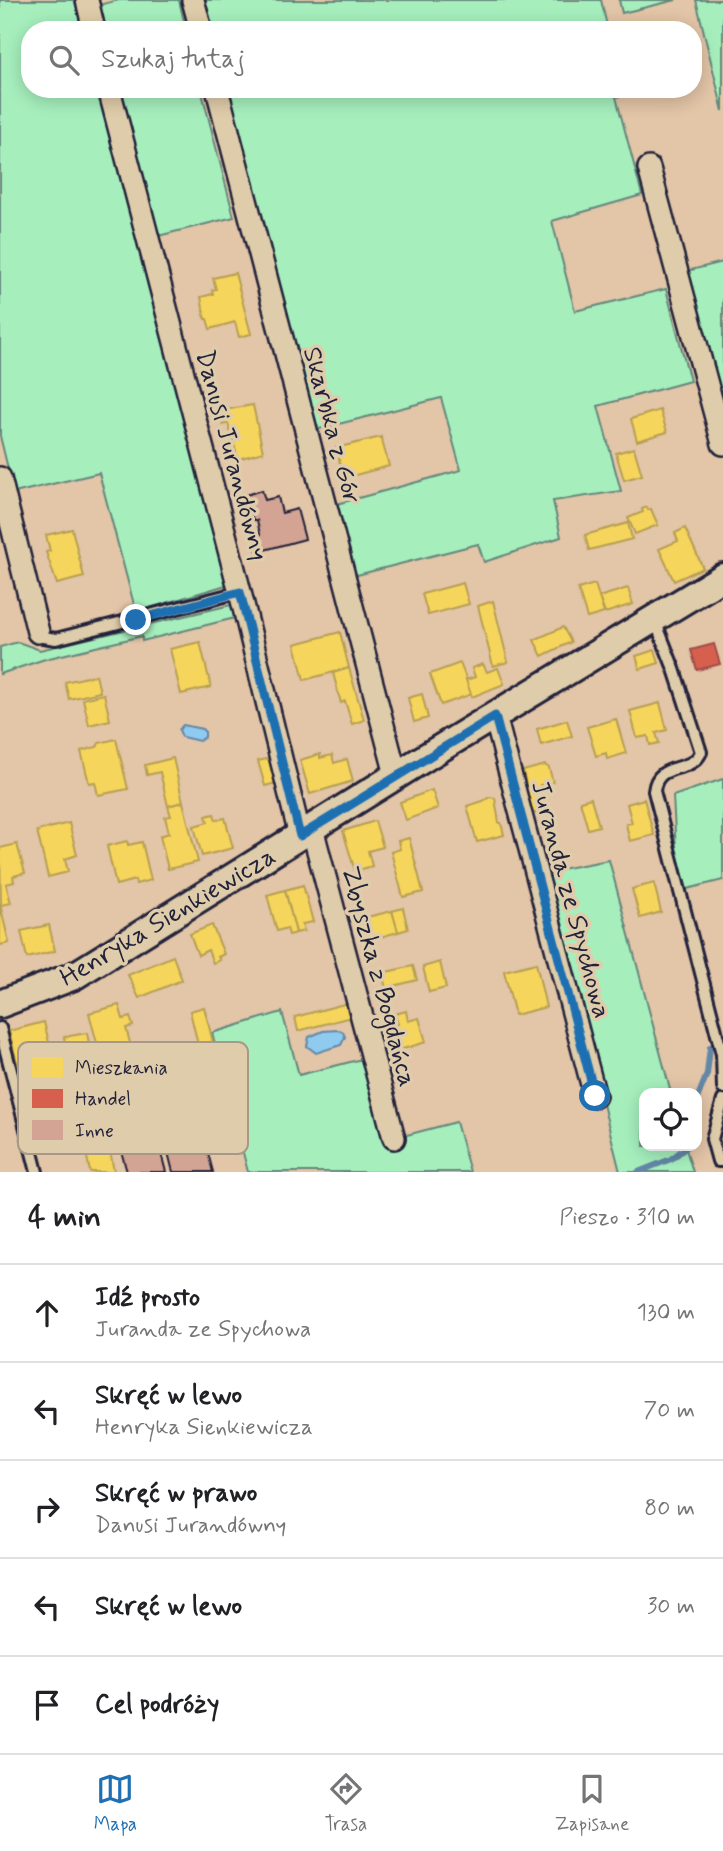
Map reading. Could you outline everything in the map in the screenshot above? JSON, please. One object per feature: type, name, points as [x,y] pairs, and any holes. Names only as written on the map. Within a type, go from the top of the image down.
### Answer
[{"type":"street","points":[[87,0],[92,21]]},
{"type":"street","points":[[193,0],[199,21]]},
{"type":"street","name":"Danusi Jurandówny","points":[[111,98],[240,592],[306,832]]},
{"type":"street","name":"Skarbka z Gór","points":[[219,98],[396,775]]},
{"type":"street","points":[[649,168],[723,444]]},
{"type":"street","points":[[0,478],[38,632]]},
{"type":"street","name":"Henryka Sienkiewicza","points":[[0,1004],[74,976],[396,775],[723,577]]},
{"type":"street","name":"Juranda ze Spychowa","points":[[495,716],[595,1096]]},
{"type":"street","name":"Zbyszka z Bogdańca","points":[[306,832],[394,1138]]},
{"type":"lane","points":[[38,632],[43,637],[56,639],[240,592]]},
{"type":"lane","points":[[654,618],[674,668],[701,752],[698,759],[665,772],[657,779],[654,791],[722,1054],[723,1088]]},
{"type":"lane","points":[[0,1028],[18,1098]]},
{"type":"lane","points":[[723,1100],[712,1139],[719,1161],[723,1161]]},
{"type":"lane","points":[[32,1154],[37,1172]]},
{"type":"green space","points":[[0,0],[78,0],[84,21],[21,21],[21,98],[103,98],[226,585],[136,612],[99,473],[14,493],[0,436]]},
{"type":"green space","points":[[119,0],[179,0],[184,21],[103,21],[99,5]]},
{"type":"green space","points":[[203,0],[601,0],[606,21],[209,21]]},
{"type":"green space","points":[[619,0],[676,0],[622,13]]},
{"type":"green space","points":[[696,0],[723,0],[723,111],[702,21]]},
{"type":"green space","points":[[123,98],[203,98],[234,217],[158,236]]},
{"type":"green space","points":[[228,98],[616,98],[642,195],[552,221],[575,311],[666,289],[690,381],[598,406],[621,491],[553,501],[561,537],[484,562],[478,544],[353,576],[333,505],[461,470],[441,398],[315,430]]},
{"type":"green space","points":[[723,262],[723,415],[687,271]]},
{"type":"green space","points":[[231,605],[235,618],[142,641],[142,636],[45,659],[0,674],[0,647],[18,642],[40,650]]},
{"type":"green space","points":[[723,779],[723,880],[687,889],[676,851],[673,796]]},
{"type":"green space","points":[[609,860],[670,1088],[639,1088],[639,1151],[687,1151],[693,1172],[620,1172],[545,872]]},
{"type":"green space","points":[[282,1012],[299,1075],[362,1059],[384,1141],[456,1122],[470,1172],[248,1172],[243,1154],[248,1154],[248,1042],[214,1042],[212,1033]]},
{"type":"water","points":[[183,725],[202,729],[205,737],[199,741],[182,737],[179,730]]},
{"type":"water","points":[[323,1031],[343,1032],[345,1037],[341,1045],[316,1053],[307,1046],[309,1037]]},
{"type":"building: Mieszkania","points":[[235,273],[251,334],[239,337],[235,322],[210,329],[205,319],[201,297],[213,294],[212,290],[216,289],[213,278]]},
{"type":"building: Mieszkania","points":[[253,405],[263,452],[238,459],[228,423],[223,425],[220,413]]},
{"type":"building: Mieszkania","points":[[660,410],[667,432],[637,441],[631,419]]},
{"type":"building: Mieszkania","points":[[381,437],[389,466],[344,478],[336,448]]},
{"type":"building: Mieszkania","points":[[634,448],[642,475],[624,480],[616,453]]},
{"type":"building: Mieszkania","points":[[647,507],[648,510],[651,509],[658,525],[635,534],[628,518],[643,512],[642,509]]},
{"type":"building: Mieszkania","points":[[628,523],[632,539],[589,550],[585,535]]},
{"type":"building: Mieszkania","points":[[685,528],[703,568],[674,581],[659,549],[678,541],[675,533]]},
{"type":"building: Mieszkania","points":[[72,529],[84,577],[57,584],[46,552],[50,551],[46,535]]},
{"type":"building: Mieszkania","points":[[463,583],[469,604],[428,615],[422,594]]},
{"type":"building: Mieszkania","points":[[595,584],[604,613],[587,618],[578,589]]},
{"type":"building: Mieszkania","points":[[628,588],[633,604],[605,613],[599,597]]},
{"type":"building: Mieszkania","points":[[493,601],[508,662],[493,666],[478,606]]},
{"type":"building: Mieszkania","points":[[563,627],[571,642],[542,656],[534,640]]},
{"type":"building: Mieszkania","points":[[340,632],[349,668],[304,680],[295,644]]},
{"type":"building: Mieszkania","points":[[200,642],[211,687],[181,694],[170,649]]},
{"type":"building: Mieszkania","points":[[655,650],[659,663],[640,669],[636,656]]},
{"type":"building: Mieszkania","points":[[460,663],[472,694],[441,705],[430,674]]},
{"type":"building: Mieszkania","points":[[483,664],[487,672],[498,668],[504,684],[472,697],[466,680],[475,677],[472,668]]},
{"type":"building: Mieszkania","points":[[349,668],[364,720],[352,724],[345,701],[341,703],[333,673]]},
{"type":"building: Mieszkania","points":[[96,675],[100,692],[69,699],[65,682]]},
{"type":"building: Mieszkania","points":[[104,694],[110,720],[89,725],[83,699]]},
{"type":"building: Mieszkania","points":[[422,694],[428,718],[414,722],[408,698]]},
{"type":"building: Mieszkania","points":[[660,703],[667,730],[656,733],[659,743],[650,745],[648,736],[637,738],[630,711]]},
{"type":"building: Mieszkania","points":[[616,719],[626,753],[607,759],[606,753],[596,756],[587,727]]},
{"type":"building: Mieszkania","points":[[567,720],[572,736],[541,745],[537,729]]},
{"type":"building: Mieszkania","points":[[116,739],[128,789],[98,795],[95,782],[89,783],[81,751]]},
{"type":"building: Mieszkania","points":[[320,754],[320,758],[332,755],[334,763],[347,759],[353,781],[310,794],[300,760]]},
{"type":"building: Mieszkania","points":[[173,758],[183,802],[168,806],[160,772],[147,775],[145,765]]},
{"type":"building: Mieszkania","points":[[270,758],[276,783],[265,786],[258,761]]},
{"type":"building: Mieszkania","points":[[545,765],[549,768],[553,782],[540,785],[547,810],[532,814],[523,771]]},
{"type":"building: Mieszkania","points":[[432,790],[438,808],[406,820],[400,802]]},
{"type":"building: Mieszkania","points":[[490,797],[495,798],[504,835],[477,842],[467,806]]},
{"type":"building: Mieszkania","points":[[591,798],[599,826],[588,829],[580,801]]},
{"type":"building: Mieszkania","points":[[644,799],[654,835],[630,841],[626,824],[632,823],[627,804]]},
{"type":"building: Mieszkania","points":[[183,802],[198,862],[168,869],[160,836],[169,833],[165,817],[171,816],[168,806]]},
{"type":"building: Mieszkania","points":[[214,814],[216,820],[225,818],[233,848],[202,856],[194,826],[208,822],[206,816]]},
{"type":"building: Mieszkania","points":[[375,821],[383,847],[368,851],[372,866],[355,871],[343,831]]},
{"type":"building: Mieszkania","points":[[69,823],[77,855],[65,859],[68,872],[48,877],[37,831]]},
{"type":"building: Mieszkania","points":[[409,838],[423,892],[403,897],[391,852],[400,849],[398,841]]},
{"type":"building: Mieszkania","points":[[127,841],[128,845],[142,842],[151,880],[136,884],[135,880],[116,885],[107,846]]},
{"type":"building: Mieszkania","points":[[17,844],[25,873],[13,876],[14,882],[6,884],[11,903],[1,905],[0,848]]},
{"type":"building: Mieszkania","points":[[654,883],[661,912],[640,918],[632,889]]},
{"type":"building: Mieszkania","points":[[303,885],[313,922],[302,924],[304,931],[296,933],[285,890]]},
{"type":"building: Mieszkania","points":[[285,890],[296,933],[289,935],[287,928],[277,931],[267,895]]},
{"type":"building: Mieszkania","points":[[0,904],[9,943],[0,945]]},
{"type":"building: Mieszkania","points":[[403,908],[408,929],[398,932],[392,911]]},
{"type":"building: Mieszkania","points":[[392,911],[398,932],[365,941],[359,919]]},
{"type":"building: Mieszkania","points":[[49,925],[55,951],[27,958],[21,931]]},
{"type":"building: Mieszkania","points":[[212,925],[224,954],[218,957],[220,960],[213,963],[208,950],[198,955],[190,934]]},
{"type":"building: Mieszkania","points":[[173,956],[182,980],[139,998],[128,975]]},
{"type":"building: Mieszkania","points":[[440,962],[446,988],[429,992],[423,967]]},
{"type":"building: Mieszkania","points":[[536,963],[546,1007],[515,1015],[504,971]]},
{"type":"building: Mieszkania","points":[[413,966],[417,980],[386,988],[382,973]]},
{"type":"building: Mieszkania","points":[[348,1003],[351,1017],[298,1031],[295,1017]]},
{"type":"building: Mieszkania","points":[[119,1005],[123,1019],[130,1017],[133,1026],[126,1028],[130,1042],[97,1042],[89,1013]]},
{"type":"building: Mieszkania","points":[[204,1007],[213,1042],[197,1042],[190,1011]]},
{"type":"building: Mieszkania","points":[[406,1011],[408,1021],[419,1018],[426,1042],[396,1051],[390,1027],[398,1024],[395,1014]]},
{"type":"building: Mieszkania","points":[[44,1022],[49,1042],[18,1042],[17,1063],[9,1031]]},
{"type":"building: Mieszkania","points":[[87,1033],[89,1042],[65,1042],[64,1037]]},
{"type":"building: Mieszkania","points":[[86,1154],[111,1154],[114,1172],[90,1172]]},
{"type":"building: Handel","points":[[714,644],[720,664],[697,670],[691,650]]},
{"type":"building: Inne","points":[[262,490],[265,500],[278,497],[282,513],[297,509],[305,539],[257,552],[253,536],[260,534],[246,495]]},
{"type":"building: Inne","points":[[122,1154],[161,1154],[166,1172],[127,1172]]},
{"type":"building: Inne","points":[[168,1154],[208,1154],[213,1172],[173,1172]]},
{"type":"waterway","points":[[701,1088],[707,1074],[710,1047]]},
{"type":"waterway","points":[[638,1172],[671,1159],[681,1151]]},
{"type":"route","points":[[136,620],[240,592],[300,836],[495,716],[595,1096]]}]
